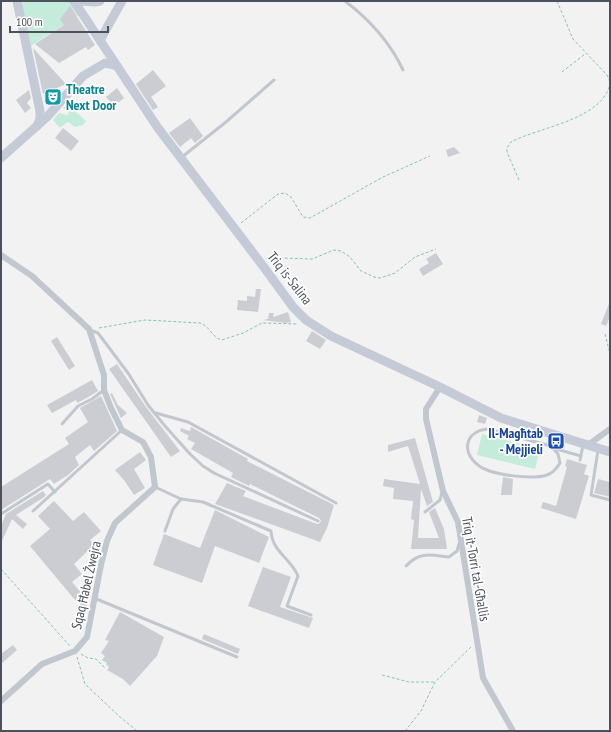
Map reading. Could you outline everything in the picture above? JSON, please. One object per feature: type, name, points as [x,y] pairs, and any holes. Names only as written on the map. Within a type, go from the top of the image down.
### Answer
[{"type":"main road","points":[[17,1],[40,111],[40,119],[37,126]]},
{"type":"main road","name":"Triq is-Salina","points":[[74,1],[158,128],[293,307],[306,320],[331,336],[440,387],[500,418],[610,452]]},
{"type":"main road","points":[[80,1],[100,1]]},
{"type":"main road","points":[[100,40],[122,1]]},
{"type":"main road","points":[[105,63],[107,50]]},
{"type":"main road","points":[[1,158],[47,117],[83,76],[105,63],[117,66]]},
{"type":"street","points":[[1,255],[32,276],[89,330],[104,375],[104,390],[111,408],[122,430],[143,442],[151,457],[155,487]]},
{"type":"street","name":"Triq it-Torri tal-Għallis","points":[[440,387],[426,409],[426,419],[443,491],[458,522],[482,678],[513,731]]},
{"type":"street","points":[[586,444],[610,429]]},
{"type":"street","name":"Sqaq Ħabel Żwejra","points":[[75,651],[87,637],[107,541],[115,523],[155,487]]},
{"type":"street","points":[[1,701],[42,664],[75,651]]},
{"type":"lane","points":[[345,1],[376,28],[390,46],[403,70]]},
{"type":"lane","points":[[181,158],[226,122],[274,80]]},
{"type":"lane","points":[[89,330],[98,333],[154,412],[190,454],[203,466],[214,473],[318,521]]},
{"type":"lane","points":[[62,424],[78,406],[92,399],[104,390]]},
{"type":"lane","points":[[154,412],[188,422],[336,503]]},
{"type":"lane","points":[[554,448],[560,459],[558,467],[546,476],[532,478],[485,470],[478,466],[472,459],[467,445],[473,434],[480,430],[488,429],[548,444],[554,448],[580,458],[586,444]]},
{"type":"lane","points":[[33,512],[122,430]]},
{"type":"lane","points":[[598,448],[591,495],[610,500]]},
{"type":"lane","points":[[1,514],[48,484],[55,492]]},
{"type":"lane","points":[[155,487],[181,499],[203,502],[271,531],[273,544],[295,569],[298,576],[287,606],[311,615]]},
{"type":"lane","points":[[425,512],[440,500],[443,491]]},
{"type":"lane","points":[[165,531],[173,510],[181,499]]},
{"type":"lane","points":[[406,566],[413,559],[427,555],[449,558],[457,551],[461,538]]},
{"type":"lane","points":[[94,598],[237,657]]},
{"type":"path","points":[[519,180],[507,152],[507,148],[511,142],[568,121],[592,108],[605,96],[610,83],[609,78],[585,54],[573,39],[557,1]]},
{"type":"path","points":[[562,72],[585,54]]},
{"type":"path","points":[[234,228],[278,194],[285,193],[291,198],[303,217],[310,218],[383,177],[430,156]]},
{"type":"path","points":[[263,266],[269,260],[282,258],[312,259],[334,250],[346,253],[361,271],[380,278],[395,273],[415,257],[436,249]]},
{"type":"path","points":[[89,330],[144,320],[200,323],[207,326],[218,340],[222,340],[243,333],[262,323],[295,325],[306,320]]},
{"type":"path","points":[[605,334],[610,354]]},
{"type":"path","points":[[1,569],[75,651],[88,658],[96,660],[104,668]]},
{"type":"path","points":[[405,731],[420,711],[435,682],[476,641]]},
{"type":"path","points":[[75,651],[85,684],[137,731]]},
{"type":"path","points":[[382,675],[409,682],[435,682]]},
{"type":"green space","points":[[23,1],[69,1],[79,15],[29,47],[22,5]]},
{"type":"green space","points":[[67,104],[86,121],[83,125],[75,127],[68,122],[59,127],[53,120],[59,113],[67,115],[69,113],[63,108]]},
{"type":"green space","points":[[482,434],[540,449],[535,469],[477,455]]},
{"type":"building","points":[[70,6],[95,45],[88,50],[86,47],[59,63],[35,44],[64,25],[60,19]]},
{"type":"building","points":[[33,48],[66,84],[43,94]]},
{"type":"building","points":[[153,70],[166,86],[151,97],[158,107],[153,110],[136,84]]},
{"type":"building","points":[[117,88],[124,98],[114,106],[106,97]]},
{"type":"building","points":[[29,90],[31,98],[27,103],[31,108],[25,113],[16,100]]},
{"type":"building","points":[[190,118],[203,136],[195,143],[191,138],[180,147],[169,133]]},
{"type":"building","points":[[63,128],[79,141],[71,151],[55,138]]},
{"type":"building","points":[[454,147],[460,153],[448,157],[446,150]]},
{"type":"building","points":[[436,253],[443,264],[423,276],[419,269],[429,263],[426,259]]},
{"type":"building","points":[[256,289],[261,289],[258,312],[237,310],[238,300],[247,301],[247,296],[255,297]]},
{"type":"building","points":[[610,301],[610,317],[606,326],[601,324]]},
{"type":"building","points":[[288,312],[291,322],[286,323],[263,320],[268,319],[269,313],[274,313],[273,317]]},
{"type":"building","points":[[312,331],[326,340],[320,349],[306,341]]},
{"type":"building","points":[[57,337],[75,366],[69,370],[51,341]]},
{"type":"building","points":[[117,364],[146,407],[180,451],[171,457],[109,369]]},
{"type":"building","points":[[92,380],[98,391],[77,403],[76,400],[52,413],[47,405]]},
{"type":"building","points":[[112,393],[118,405],[127,413],[121,418],[110,394]]},
{"type":"building","points":[[101,396],[117,431],[94,451],[90,445],[75,457],[79,465],[68,475],[54,484],[50,479],[1,510],[1,487],[69,444],[65,438],[88,422],[80,408]]},
{"type":"building","points":[[479,415],[487,418],[485,424],[477,422]]},
{"type":"building","points":[[191,427],[248,459],[247,461],[334,505],[327,528],[320,542],[215,504],[227,483],[246,491],[243,496],[317,524],[321,521],[319,518],[250,484],[249,486],[231,477],[233,473],[191,449],[195,443],[187,439],[189,436],[180,431],[181,428],[190,431]]},
{"type":"building","points":[[415,438],[433,502],[427,506],[421,489],[418,538],[439,538],[429,512],[435,508],[444,529],[447,549],[411,549],[414,520],[411,519],[413,501],[393,499],[394,488],[383,486],[384,479],[420,484],[408,446],[388,452],[388,445]]},
{"type":"building","points":[[140,452],[146,460],[134,469],[145,488],[134,495],[115,470]]},
{"type":"building","points":[[567,459],[587,465],[584,474],[589,476],[576,519],[541,508],[543,502],[556,506],[567,467],[565,466]]},
{"type":"building","points":[[503,477],[513,479],[512,495],[501,495]]},
{"type":"building","points":[[598,479],[610,482],[610,497],[594,493]]},
{"type":"building","points":[[43,491],[46,495],[43,498],[16,515],[27,524],[23,529],[12,519],[1,543],[1,526],[6,514]]},
{"type":"building","points":[[54,501],[73,521],[84,512],[101,531],[90,540],[94,545],[74,564],[82,574],[72,582],[88,601],[85,612],[30,546],[50,529],[38,516]]},
{"type":"building","points":[[215,510],[269,537],[259,563],[215,546],[202,583],[153,565],[164,534],[200,548]]},
{"type":"building","points":[[263,567],[291,577],[280,607],[313,618],[309,628],[248,606]]},
{"type":"building","points":[[120,612],[164,637],[157,656],[130,686],[123,679],[107,670],[109,667],[106,664],[107,663],[102,660],[105,656],[101,653],[109,641],[105,640]]},
{"type":"building","points":[[204,634],[240,649],[238,654],[202,639]]},
{"type":"building","points":[[13,645],[17,650],[1,664],[1,654]]},
{"type":"place","name":"Theatre Next Door","points":[[53,97]]},
{"type":"place","name":"Il-Magħtab - Mejjieli","points":[[556,441]]}]
